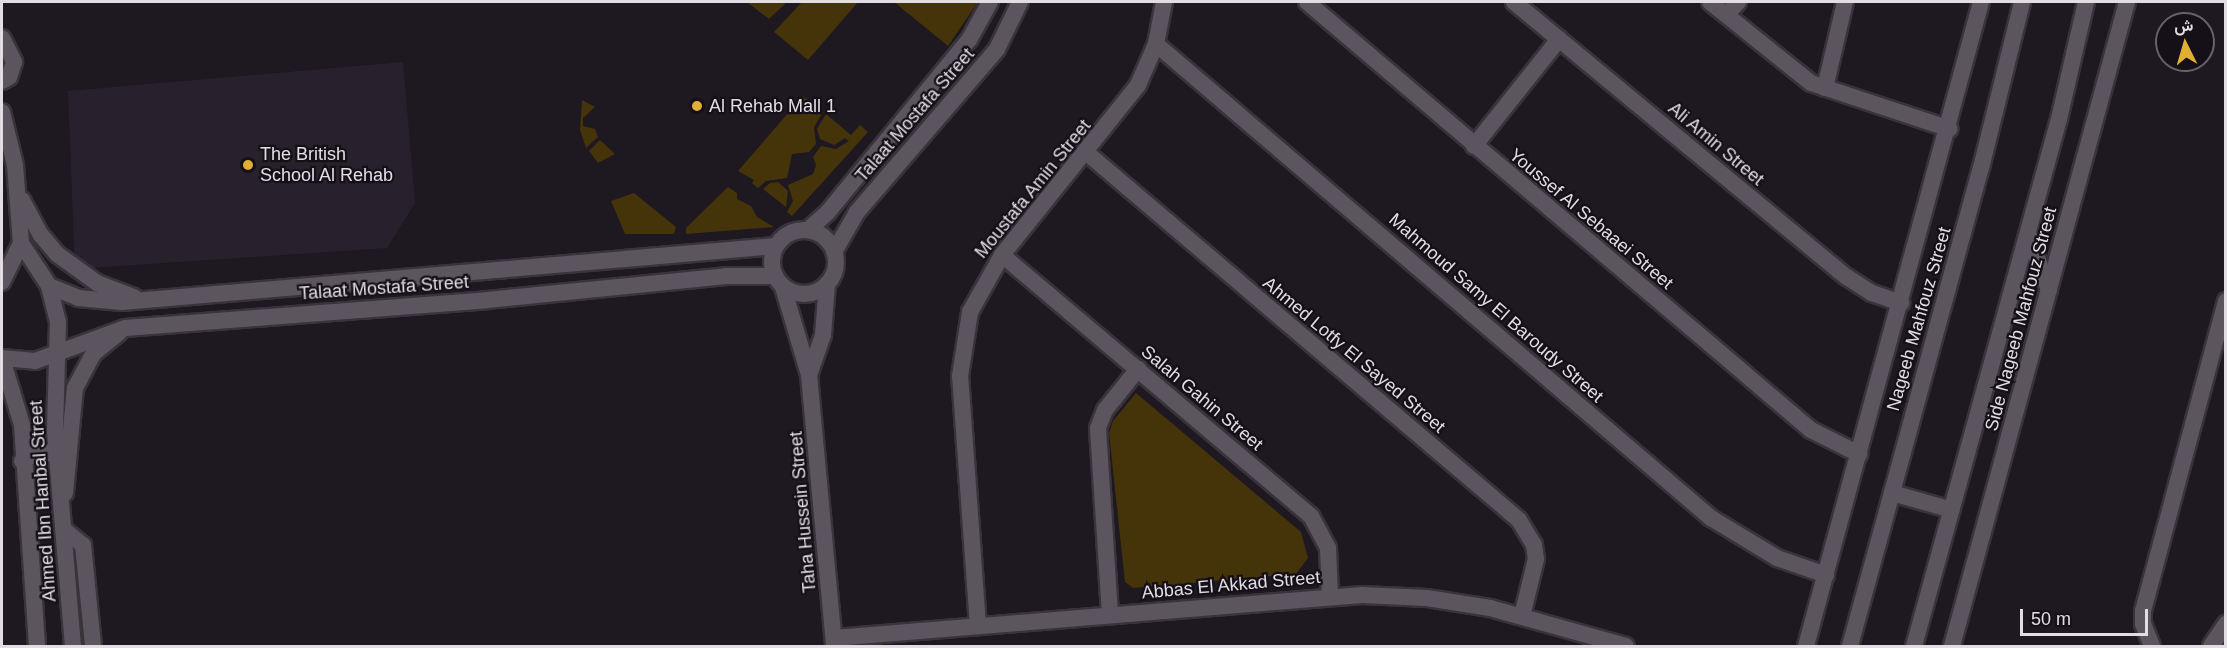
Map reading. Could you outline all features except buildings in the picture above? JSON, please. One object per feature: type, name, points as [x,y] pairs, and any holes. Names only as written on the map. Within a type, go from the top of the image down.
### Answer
[{"type":"street","name":"Talaat Mostafa Street","points":[[808,230],[828,212],[969,40],[990,2]]},
{"type":"street","name":"Talaat Mostafa Street","points":[[834,252],[857,213],[998,49],[1020,2]]},
{"type":"street","name":"Moustafa Amin Street","points":[[978,626],[961,354],[970,312],[1002,255],[1087,153],[1138,86],[1156,44],[1164,2]]},
{"type":"street","name":"Youssef Al Sebaaei Street","points":[[1307,2],[1811,430],[1859,454]]},
{"type":"street","name":"Ali Amin Street","points":[[1514,2],[1847,277],[1872,293],[1901,303]]},
{"type":"street","points":[[1710,2],[1798,76],[1825,88],[1950,129]]},
{"type":"street","points":[[1726,15],[1738,2]]},
{"type":"street","points":[[1825,88],[1845,2]]},
{"type":"street","points":[[1806,646],[1950,129],[1981,2]]},
{"type":"street","name":"Nageeb Mahfouz Street","points":[[1850,646],[2022,2]]},
{"type":"street","points":[[1914,646],[2060,119],[2086,2]]},
{"type":"street","name":"Side Nageeb Mahfouz Street","points":[[1952,646],[2127,2]]},
{"type":"street","points":[[2,38],[14,62],[9,76],[2,81]]},
{"type":"street","points":[[1474,146],[1558,39]]},
{"type":"street","name":"Mahmoud Samy El Baroudy Street","points":[[1156,44],[1711,518],[1777,558],[1826,575]]},
{"type":"street","name":"Ahmed Ibn Hanbal Street","points":[[2,112],[18,190],[21,243],[49,286],[58,322],[59,349],[55,400],[56,455],[73,646]]},
{"type":"street","name":"Ahmed Lotfy El Sayed Street","points":[[1087,153],[1519,520],[1528,531],[1536,559],[1522,616]]},
{"type":"street","points":[[18,190],[28,213],[57,254],[97,283],[144,300]]},
{"type":"street","points":[[808,230],[824,237],[834,252],[834,273],[827,284],[800,294],[779,281],[772,266],[776,246],[787,235],[808,230]]},
{"type":"street","points":[[2028,233],[2049,290]]},
{"type":"street","points":[[2,282],[21,243]]},
{"type":"street","name":"Talaat Mostafa Street","points":[[49,286],[89,300],[144,300],[776,246]]},
{"type":"street","name":"Salah Gahin Street","points":[[1002,255],[1311,516],[1328,548],[1330,596]]},
{"type":"street","name":"Talaat Mostafa Street","points":[[2,358],[35,361],[59,349],[125,328],[487,300],[726,276],[779,281]]},
{"type":"street","name":"Taha Hussein Street","points":[[779,281],[809,375],[834,642]]},
{"type":"street","name":"Taha Hussein Street","points":[[809,375],[823,334],[827,284]]},
{"type":"street","points":[[2152,646],[2143,624],[2143,611],[2226,302]]},
{"type":"street","points":[[61,512],[69,470],[75,388],[94,353],[125,328]]},
{"type":"street","name":"Ahmed Ibn Hanbal Street","points":[[2,358],[22,424],[22,461],[37,646]]},
{"type":"street","points":[[1110,615],[1098,428],[1105,410],[1137,369]]},
{"type":"street","points":[[2,393],[22,424]]},
{"type":"street","points":[[22,461],[41,451],[56,455]]},
{"type":"street","points":[[1892,493],[1952,510]]},
{"type":"street","points":[[63,529],[83,545],[93,646]]},
{"type":"street","name":"Abbas El Akkad Street","points":[[834,642],[978,626],[1330,596],[1426,598],[1522,616],[1626,646]]},
{"type":"street","points":[[2211,646],[2226,624]]},
{"type":"shaded area","points":[[747,2],[787,2],[769,19]]},
{"type":"shaded area","points":[[802,2],[858,2],[808,60],[774,32]]},
{"type":"shaded area","points":[[894,2],[978,2],[948,46]]},
{"type":"shaded area","points":[[403,62],[415,203],[387,248],[75,269],[68,91]]},
{"type":"shaded area","points":[[803,96],[823,112],[814,127],[816,144],[809,152],[792,154],[787,178],[766,181],[758,188],[752,183],[754,180],[738,171]]},
{"type":"shaded area","points":[[582,100],[595,107],[583,118],[583,126],[595,129],[598,137],[586,148],[580,130]]},
{"type":"shaded area","points":[[826,114],[851,135],[860,125],[868,132],[792,216],[787,212],[793,201],[788,185],[813,174],[816,165],[813,157],[821,146],[836,149],[849,141],[845,138],[834,145],[820,139],[817,129]]},
{"type":"shaded area","points":[[600,140],[615,154],[598,163],[589,151]]},
{"type":"shaded area","points":[[778,182],[788,191],[786,207],[763,189],[770,183]]},
{"type":"shaded area","points":[[728,187],[737,193],[737,199],[751,206],[757,217],[774,227],[686,234],[686,228]]},
{"type":"shaded area","points":[[634,193],[676,227],[674,234],[625,234],[611,201]]},
{"type":"shaded area","points":[[1136,393],[1301,532],[1308,558],[1296,574],[1133,588],[1125,582],[1109,433],[1113,421]]},
{"type":"place","name":"Al Rehab Mall 1","points":[[697,106]]},
{"type":"place","name":"The British School Al Rehab","points":[[248,165]]}]
